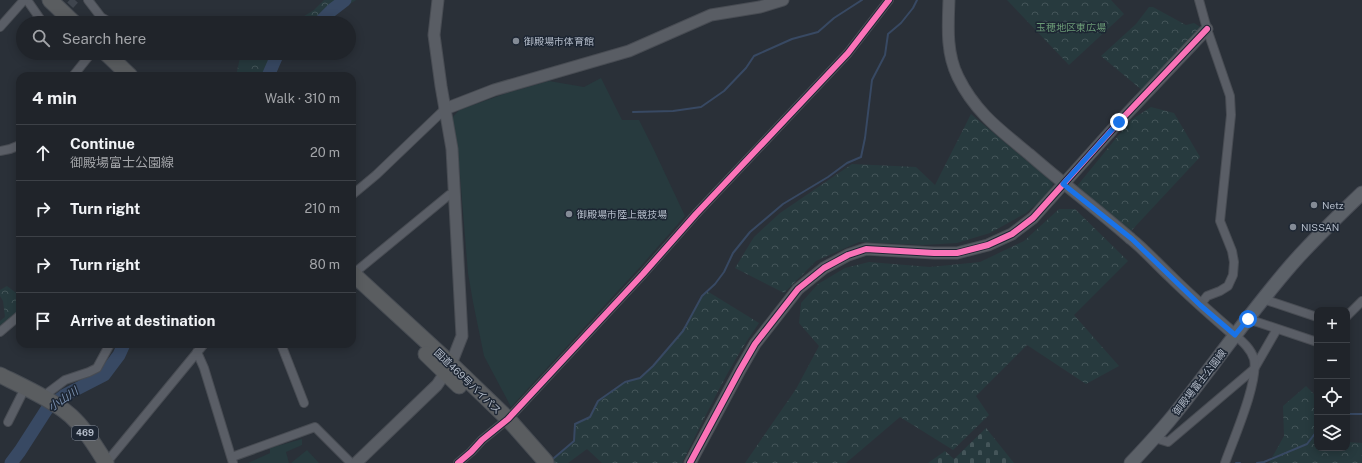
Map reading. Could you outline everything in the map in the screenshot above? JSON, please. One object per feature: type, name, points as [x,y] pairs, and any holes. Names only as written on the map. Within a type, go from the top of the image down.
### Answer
[{"type":"highway","points":[[50,0],[67,16]]},
{"type":"highway","points":[[59,0],[76,16]]},
{"type":"highway","points":[[113,60],[126,72]]},
{"type":"highway","points":[[123,60],[136,72]]},
{"type":"highway","name":"国道469号バイパス","points":[[356,281],[449,368],[545,463]]},
{"type":"highway","name":"469","points":[[0,375],[51,402],[75,420],[106,463]]},
{"type":"main road","name":"御殿場富士公園線","points":[[1131,463],[1155,438],[1177,411],[1291,265],[1362,193]]},
{"type":"street","points":[[0,27],[26,0],[38,16]]},
{"type":"street","points":[[88,0],[100,16]]},
{"type":"street","points":[[356,463],[437,385],[449,368],[462,336],[452,149],[434,35],[438,0]]},
{"type":"street","points":[[356,192],[376,175],[445,109],[494,90],[629,51],[711,15],[760,7],[783,0]]},
{"type":"street","points":[[458,463],[482,440],[504,422],[696,214],[848,53],[889,0]]},
{"type":"street","points":[[949,0],[949,48],[957,76],[979,110],[1063,184],[1132,239],[1200,305],[1250,349],[1254,360],[1250,393],[1224,463]]},
{"type":"street","points":[[1199,0],[1207,29],[1230,96],[1231,115],[1220,221],[1232,251],[1234,262],[1233,274],[1228,286],[1207,296],[1200,305]]},
{"type":"street","points":[[690,463],[755,344],[798,289],[824,268],[848,255],[866,248],[934,253],[958,253],[988,245],[1012,234],[1033,218],[1119,122],[1207,29]]},
{"type":"street","points":[[76,72],[86,60]]},
{"type":"street","points":[[0,151],[16,147]]},
{"type":"street","points":[[356,274],[449,196],[454,194]]},
{"type":"street","points":[[1263,299],[1314,316]]},
{"type":"street","points":[[1350,313],[1362,301]]},
{"type":"street","points":[[0,332],[16,318]]},
{"type":"street","points":[[1248,319],[1314,341]]},
{"type":"street","points":[[1155,438],[1168,442],[1254,369],[1277,328]]},
{"type":"street","points":[[51,402],[49,392],[65,380],[97,368],[108,348]]},
{"type":"street","points":[[106,463],[200,348]]},
{"type":"street","points":[[283,348],[304,403]]},
{"type":"street","points":[[197,352],[204,368],[232,460],[315,427],[351,463]]},
{"type":"street","points":[[8,422],[25,388]]},
{"type":"green space","points":[[324,0],[356,0],[331,16],[304,16],[314,10]]},
{"type":"green space","name":"玉穂地区東広場","points":[[1007,0],[1111,0],[1124,14],[1069,65]]},
{"type":"green space","points":[[1149,7],[1153,7],[1186,25],[1194,23],[1202,28],[1143,91],[1101,56],[1136,24]]},
{"type":"green space","points":[[239,60],[271,60],[267,72],[237,72]]},
{"type":"green space","points":[[601,78],[622,120],[639,120],[685,216],[511,407],[484,356],[468,273],[458,151],[452,118],[459,110],[507,93],[549,81],[584,87]]},
{"type":"green space","points":[[1151,107],[1174,113],[1200,157],[1131,231],[1077,186],[1131,120]]},
{"type":"green space","points":[[971,114],[1053,183],[1050,192],[1026,213],[990,233],[957,243],[923,245],[859,242],[816,261],[784,293],[735,268],[754,237],[780,213],[852,164],[916,167],[935,185]]},
{"type":"green space","points":[[1059,209],[1075,209],[1128,261],[1074,315],[1119,366],[1086,384],[1027,345],[976,396],[989,415],[953,450],[900,417],[846,463],[745,463],[796,389],[819,346],[799,323],[801,303],[818,284],[845,268],[869,262],[930,267],[980,262],[1024,241]]},
{"type":"green space","points":[[7,286],[16,293],[16,314],[0,327],[0,321],[5,317],[0,290]]},
{"type":"green space","points":[[707,291],[759,323],[727,374],[682,463],[602,463],[587,449],[568,463],[551,463],[550,462],[574,441],[575,424],[590,417],[598,401],[625,382],[640,378],[653,366],[676,339],[693,314],[702,296]]},
{"type":"green space","points":[[1306,386],[1314,394],[1314,451],[1350,451],[1350,442],[1362,443],[1362,463],[1269,463],[1284,436],[1283,406]]},
{"type":"green space","points":[[986,428],[1014,463],[928,463],[945,451],[954,459]]},
{"type":"green space","points":[[302,439],[302,445],[286,452],[289,463],[248,463],[270,453],[270,448]]},
{"type":"green space","points":[[307,450],[319,463],[291,463]]},
{"type":"waterway","name":"小山川","points":[[326,16],[345,0]]},
{"type":"waterway","points":[[633,112],[673,111],[701,107],[724,91],[746,68],[754,56],[792,39],[818,32],[834,18],[862,0]]},
{"type":"waterway","points":[[554,458],[574,441],[575,424],[590,417],[598,401],[625,382],[640,378],[653,366],[683,331],[702,296],[715,284],[724,272],[733,253],[750,232],[783,204],[828,177],[847,163],[861,157],[865,138],[872,80],[885,55],[888,34],[901,23],[913,8],[917,0]]},
{"type":"waterway","name":"小山川","points":[[270,72],[275,60]]},
{"type":"waterway","name":"小山川","points":[[11,463],[47,409],[65,395],[104,375],[119,355],[122,348]]},
{"type":"waterway","points":[[1350,414],[1362,414]]},
{"type":"waterway","points":[[1257,463],[1264,462],[1307,444],[1314,435]]},
{"type":"tunnel","points":[[62,14],[75,0]]},
{"type":"cycle path","points":[[458,463],[482,440],[508,419],[643,274],[696,214],[848,53],[889,0]]},
{"type":"cycle path","points":[[690,463],[755,344],[798,289],[824,268],[848,255],[866,249],[957,253],[988,245],[1012,234],[1033,218],[1119,122],[1207,29]]},
{"type":"place","name":"御殿場市体育館","points":[[516,41]]},
{"type":"place","name":"Netz","points":[[1314,205]]},
{"type":"place","name":"御殿場市陸上競技場","points":[[569,214]]},
{"type":"place","name":"NISSAN","points":[[1293,227]]},
{"type":"route","points":[[1119,122],[1063,184],[1132,239],[1200,305],[1235,335],[1248,319]]}]
